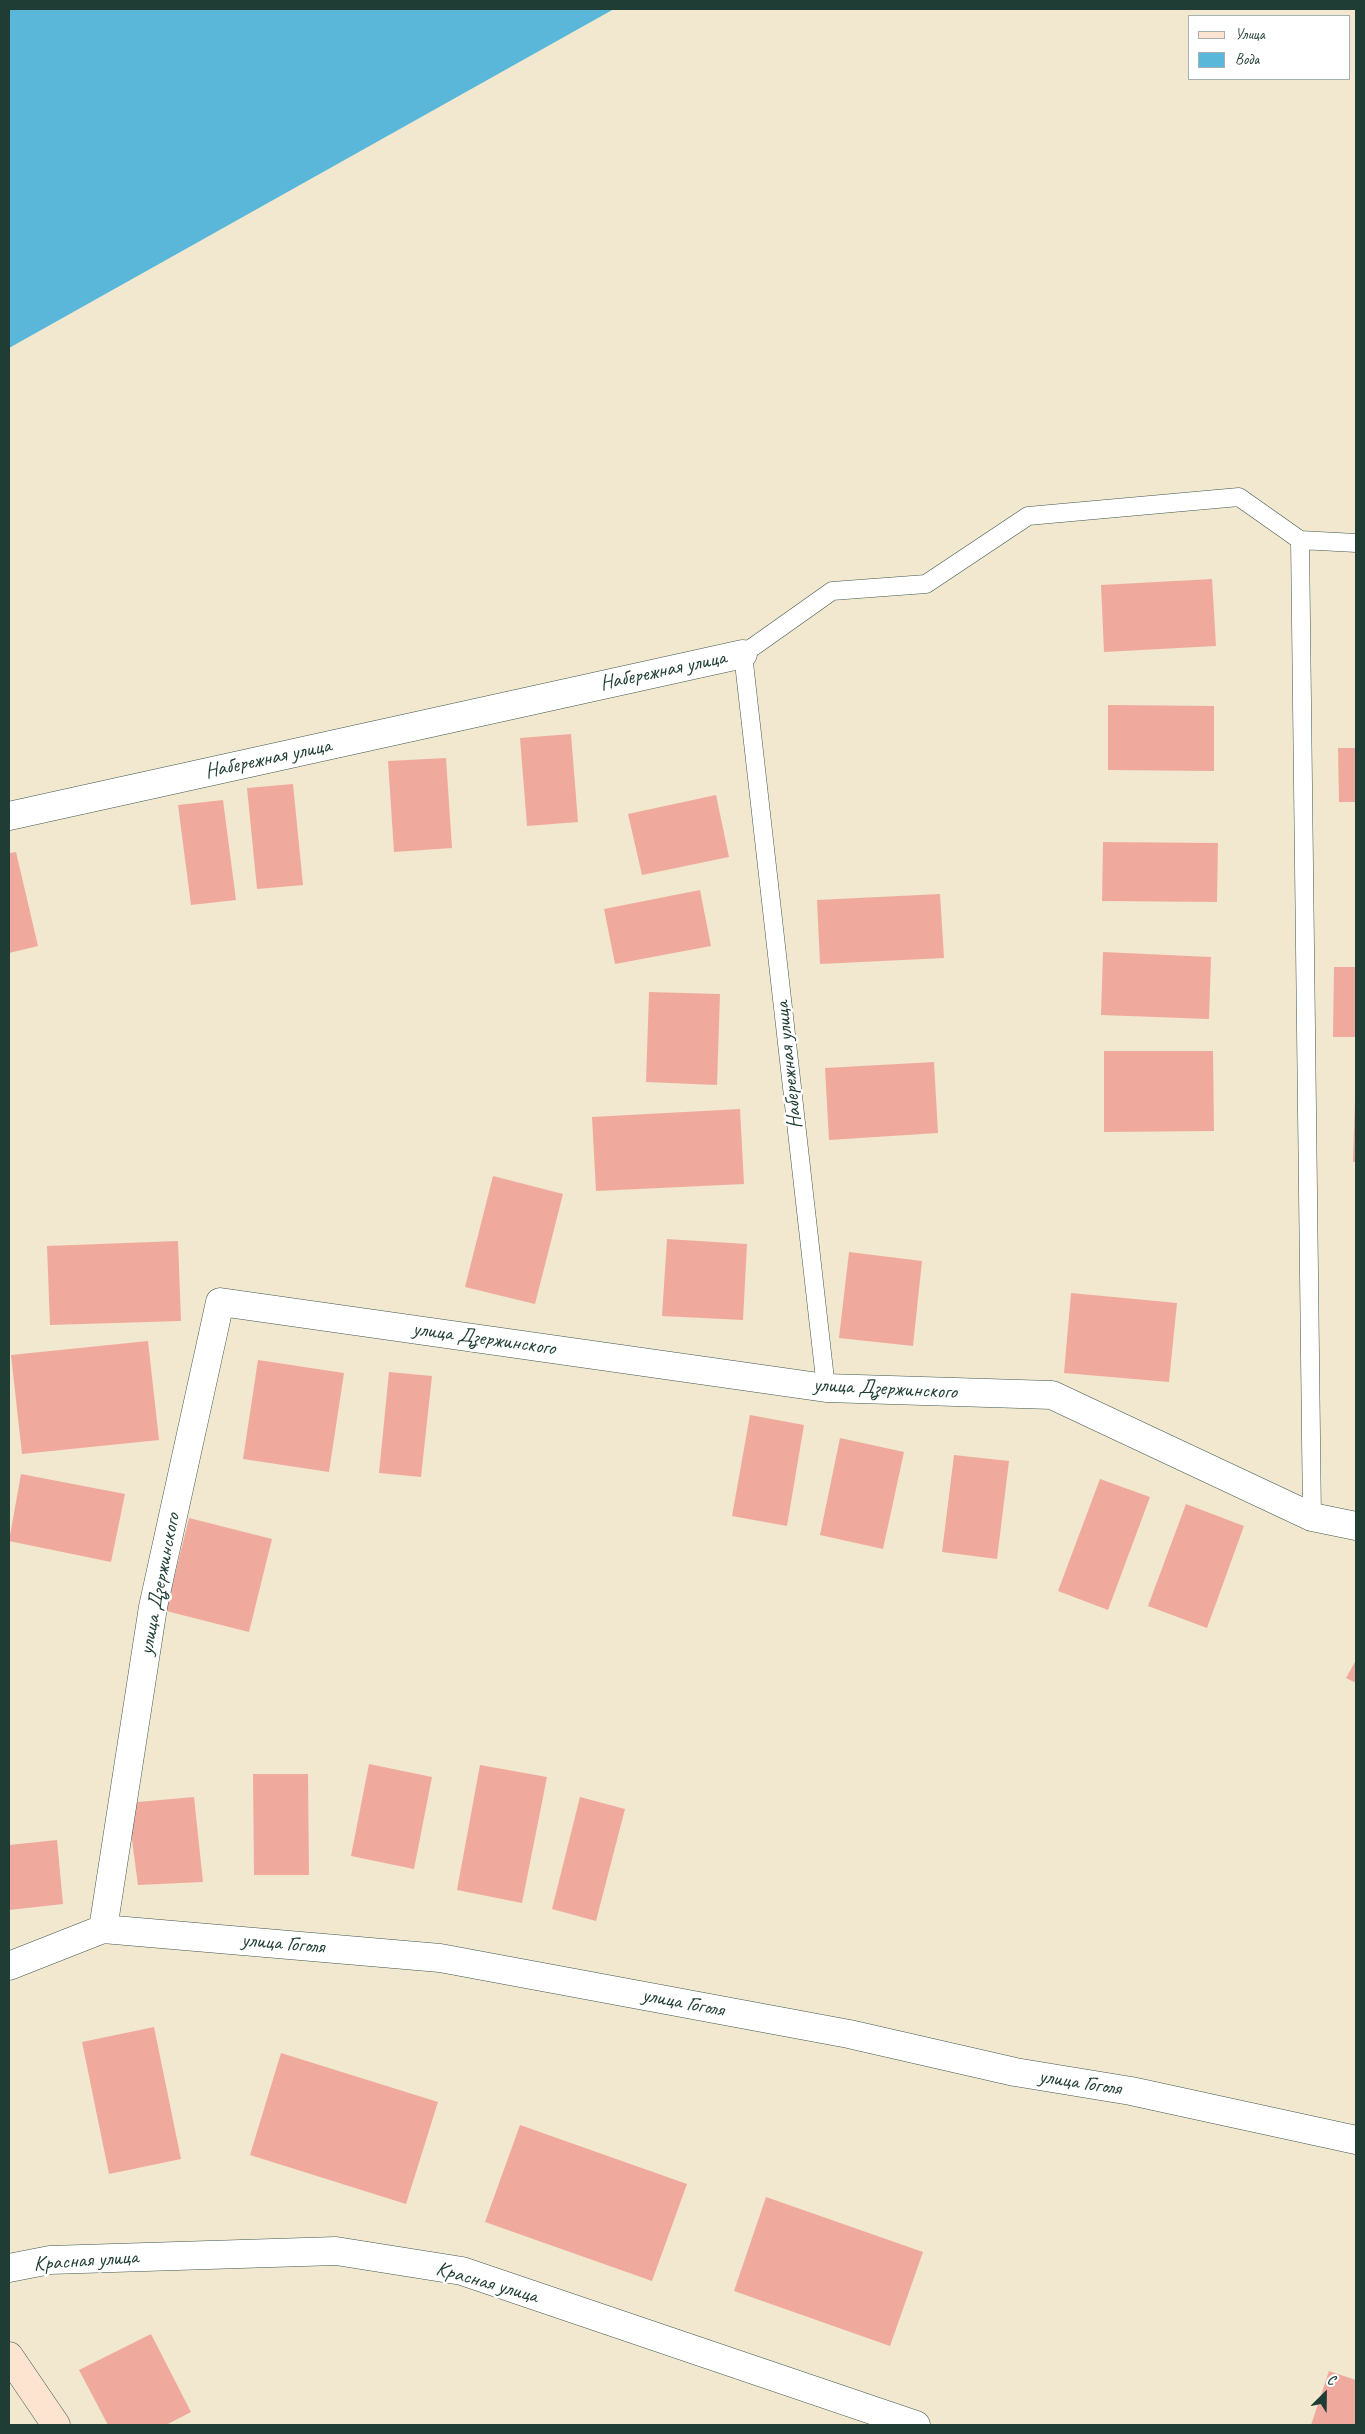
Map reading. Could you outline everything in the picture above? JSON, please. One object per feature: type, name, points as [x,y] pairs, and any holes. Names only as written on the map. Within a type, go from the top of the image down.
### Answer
[{"type":"main road","points":[[9,2356],[56,2425]]},
{"type":"street","name":"Набережная улица","points":[[9,816],[743,654]]},
{"type":"street","name":"улица Дзержинского","points":[[104,1929],[152,1607],[220,1302],[826,1388],[1052,1395],[1312,1517],[1356,1526]]},
{"type":"street","name":"улица Гоголя","points":[[9,1966],[104,1929],[440,1958],[849,2034],[1015,2072],[1132,2091],[1356,2140]]},
{"type":"street","name":"Красная улица","points":[[9,2268],[50,2260],[336,2251],[462,2271],[916,2425]]},
{"type":"lane","points":[[743,654],[832,592],[926,584],[1028,516],[1239,497],[1300,540],[1356,543]]},
{"type":"lane","points":[[1300,540],[1312,1517]]},
{"type":"lane","name":"Набережная улица","points":[[743,654],[826,1388]]},
{"type":"water","points":[[9,9],[614,9],[9,348]]},
{"type":"building","points":[[1212,579],[1216,646],[1104,652],[1101,585]]},
{"type":"building","points":[[1108,705],[1214,706],[1214,771],[1108,770]]},
{"type":"building","points":[[571,734],[578,822],[527,826],[520,738]]},
{"type":"building","points":[[1338,748],[1356,748],[1356,802],[1339,802]]},
{"type":"building","points":[[446,758],[452,848],[394,852],[388,761]]},
{"type":"building","points":[[293,784],[303,885],[257,889],[247,788]]},
{"type":"building","points":[[716,795],[729,857],[642,875],[628,814]]},
{"type":"building","points":[[223,800],[236,900],[191,905],[178,805]]},
{"type":"building","points":[[1103,842],[1218,843],[1217,902],[1102,901]]},
{"type":"building","points":[[16,852],[38,946],[9,953],[9,853]]},
{"type":"building","points":[[700,890],[711,946],[615,964],[604,909]]},
{"type":"building","points":[[940,894],[944,958],[820,964],[817,900]]},
{"type":"building","points":[[1103,952],[1211,957],[1209,1019],[1101,1015]]},
{"type":"building","points":[[1334,967],[1356,967],[1356,1037],[1333,1037]]},
{"type":"building","points":[[649,992],[720,994],[717,1085],[646,1082]]},
{"type":"building","points":[[1104,1051],[1213,1051],[1214,1131],[1104,1132]]},
{"type":"building","points":[[934,1062],[938,1133],[829,1140],[825,1068]]},
{"type":"building","points":[[1355,1100],[1356,1162],[1353,1162]]},
{"type":"building","points":[[740,1109],[744,1184],[596,1191],[592,1117]]},
{"type":"building","points":[[493,1176],[563,1194],[535,1304],[465,1287]]},
{"type":"building","points":[[667,1239],[747,1244],[743,1320],[662,1316]]},
{"type":"building","points":[[178,1241],[181,1321],[50,1325],[47,1246]]},
{"type":"building","points":[[849,1252],[922,1261],[913,1346],[839,1338]]},
{"type":"building","points":[[1071,1293],[1177,1303],[1169,1382],[1064,1373]]},
{"type":"building","points":[[148,1341],[159,1440],[22,1454],[11,1355]]},
{"type":"building","points":[[258,1360],[344,1373],[329,1472],[243,1459]]},
{"type":"building","points":[[389,1372],[432,1376],[421,1477],[379,1473]]},
{"type":"building","points":[[750,1415],[804,1425],[787,1526],[732,1516]]},
{"type":"building","points":[[840,1438],[904,1452],[883,1549],[820,1535]]},
{"type":"building","points":[[954,1455],[1009,1461],[997,1559],[942,1552]]},
{"type":"building","points":[[21,1474],[125,1494],[111,1562],[9,1541]]},
{"type":"building","points":[[1100,1479],[1150,1497],[1108,1610],[1058,1591]]},
{"type":"building","points":[[1186,1504],[1244,1526],[1207,1628],[1148,1606]]},
{"type":"building","points":[[189,1518],[272,1539],[249,1632],[166,1611]]},
{"type":"building","points":[[1356,1660],[1356,1683],[1346,1678]]},
{"type":"building","points":[[369,1764],[432,1777],[414,1869],[351,1856]]},
{"type":"building","points":[[480,1765],[547,1777],[522,1903],[457,1890]]},
{"type":"building","points":[[253,1774],[308,1774],[309,1875],[254,1875]]},
{"type":"building","points":[[194,1797],[203,1882],[138,1885],[127,1803]]},
{"type":"building","points":[[580,1797],[625,1809],[596,1921],[552,1909]]},
{"type":"building","points":[[57,1840],[63,1904],[9,1910],[9,1845]]},
{"type":"building","points":[[154,2027],[181,2159],[109,2174],[82,2042]]},
{"type":"building","points":[[281,2053],[438,2102],[406,2204],[250,2155]]},
{"type":"building","points":[[520,2125],[687,2184],[652,2281],[485,2222]]},
{"type":"building","points":[[766,2197],[923,2252],[890,2346],[734,2291]]},
{"type":"building","points":[[151,2334],[191,2412],[166,2425],[108,2425],[79,2370]]},
{"type":"building","points":[[1329,2371],[1356,2380],[1356,2425],[1311,2425]]}]
